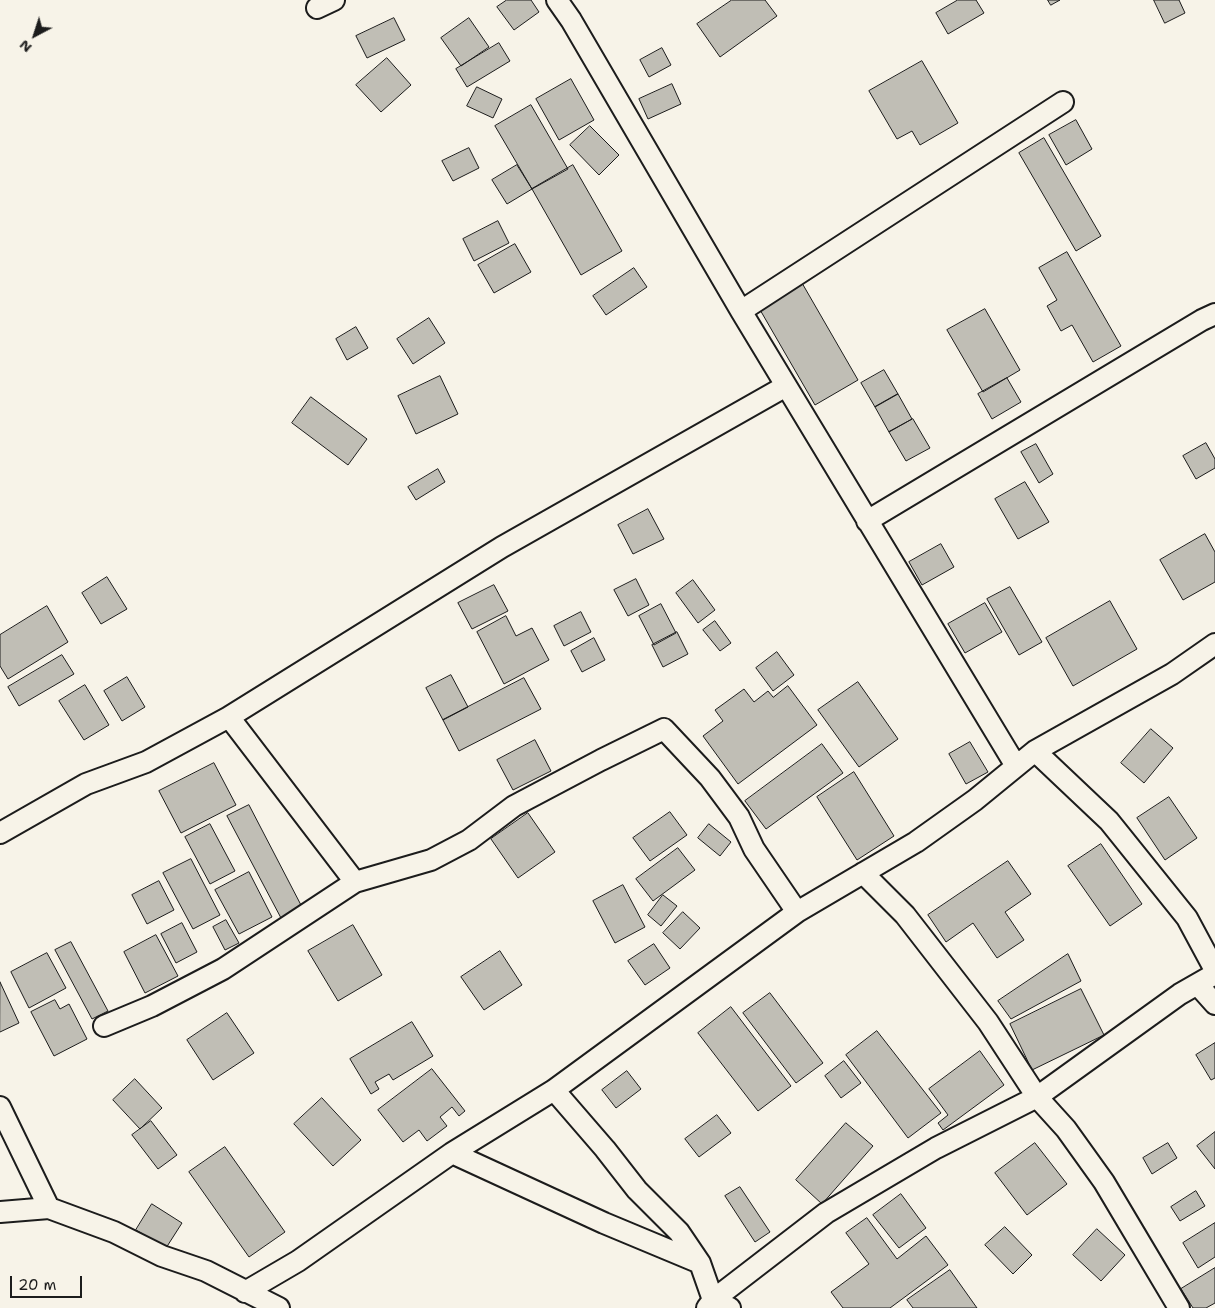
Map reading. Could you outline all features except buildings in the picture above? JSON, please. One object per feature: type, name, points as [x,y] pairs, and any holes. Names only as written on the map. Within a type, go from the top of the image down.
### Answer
[{"type":"street","points":[[557,0],[572,20],[741,311],[1016,766]]},
{"type":"street","points":[[741,311],[1063,102]]},
{"type":"street","points":[[867,521],[1215,314]]},
{"type":"street","points":[[0,833],[86,784],[146,762],[229,717],[502,547],[786,386]]},
{"type":"street","points":[[245,1292],[298,1261],[452,1153],[554,1090],[798,912],[916,842],[975,800],[1036,752],[1172,674],[1215,644]]},
{"type":"street","points":[[229,717],[354,882]]},
{"type":"street","points":[[104,1026],[152,1006],[223,969],[354,882],[431,860],[469,840],[514,806],[601,760],[664,730],[710,778],[739,817],[754,849],[798,912]]},
{"type":"street","points":[[1036,752],[1109,821],[1187,918],[1215,970]]},
{"type":"street","points":[[863,873],[905,915],[988,1022],[1037,1097],[1066,1129],[1104,1182],[1179,1308]]},
{"type":"street","points":[[554,1090],[606,1148],[637,1190],[680,1232],[700,1263],[717,1305],[826,1214],[936,1148],[1037,1097],[1180,994],[1215,974]]},
{"type":"street","points":[[1198,985],[1215,1004]]},
{"type":"street","points":[[0,1107],[49,1208]]},
{"type":"street","points":[[452,1153],[604,1223],[700,1263]]},
{"type":"street","points":[[0,1212],[49,1208],[114,1232],[162,1256],[206,1271],[279,1308]]}]
